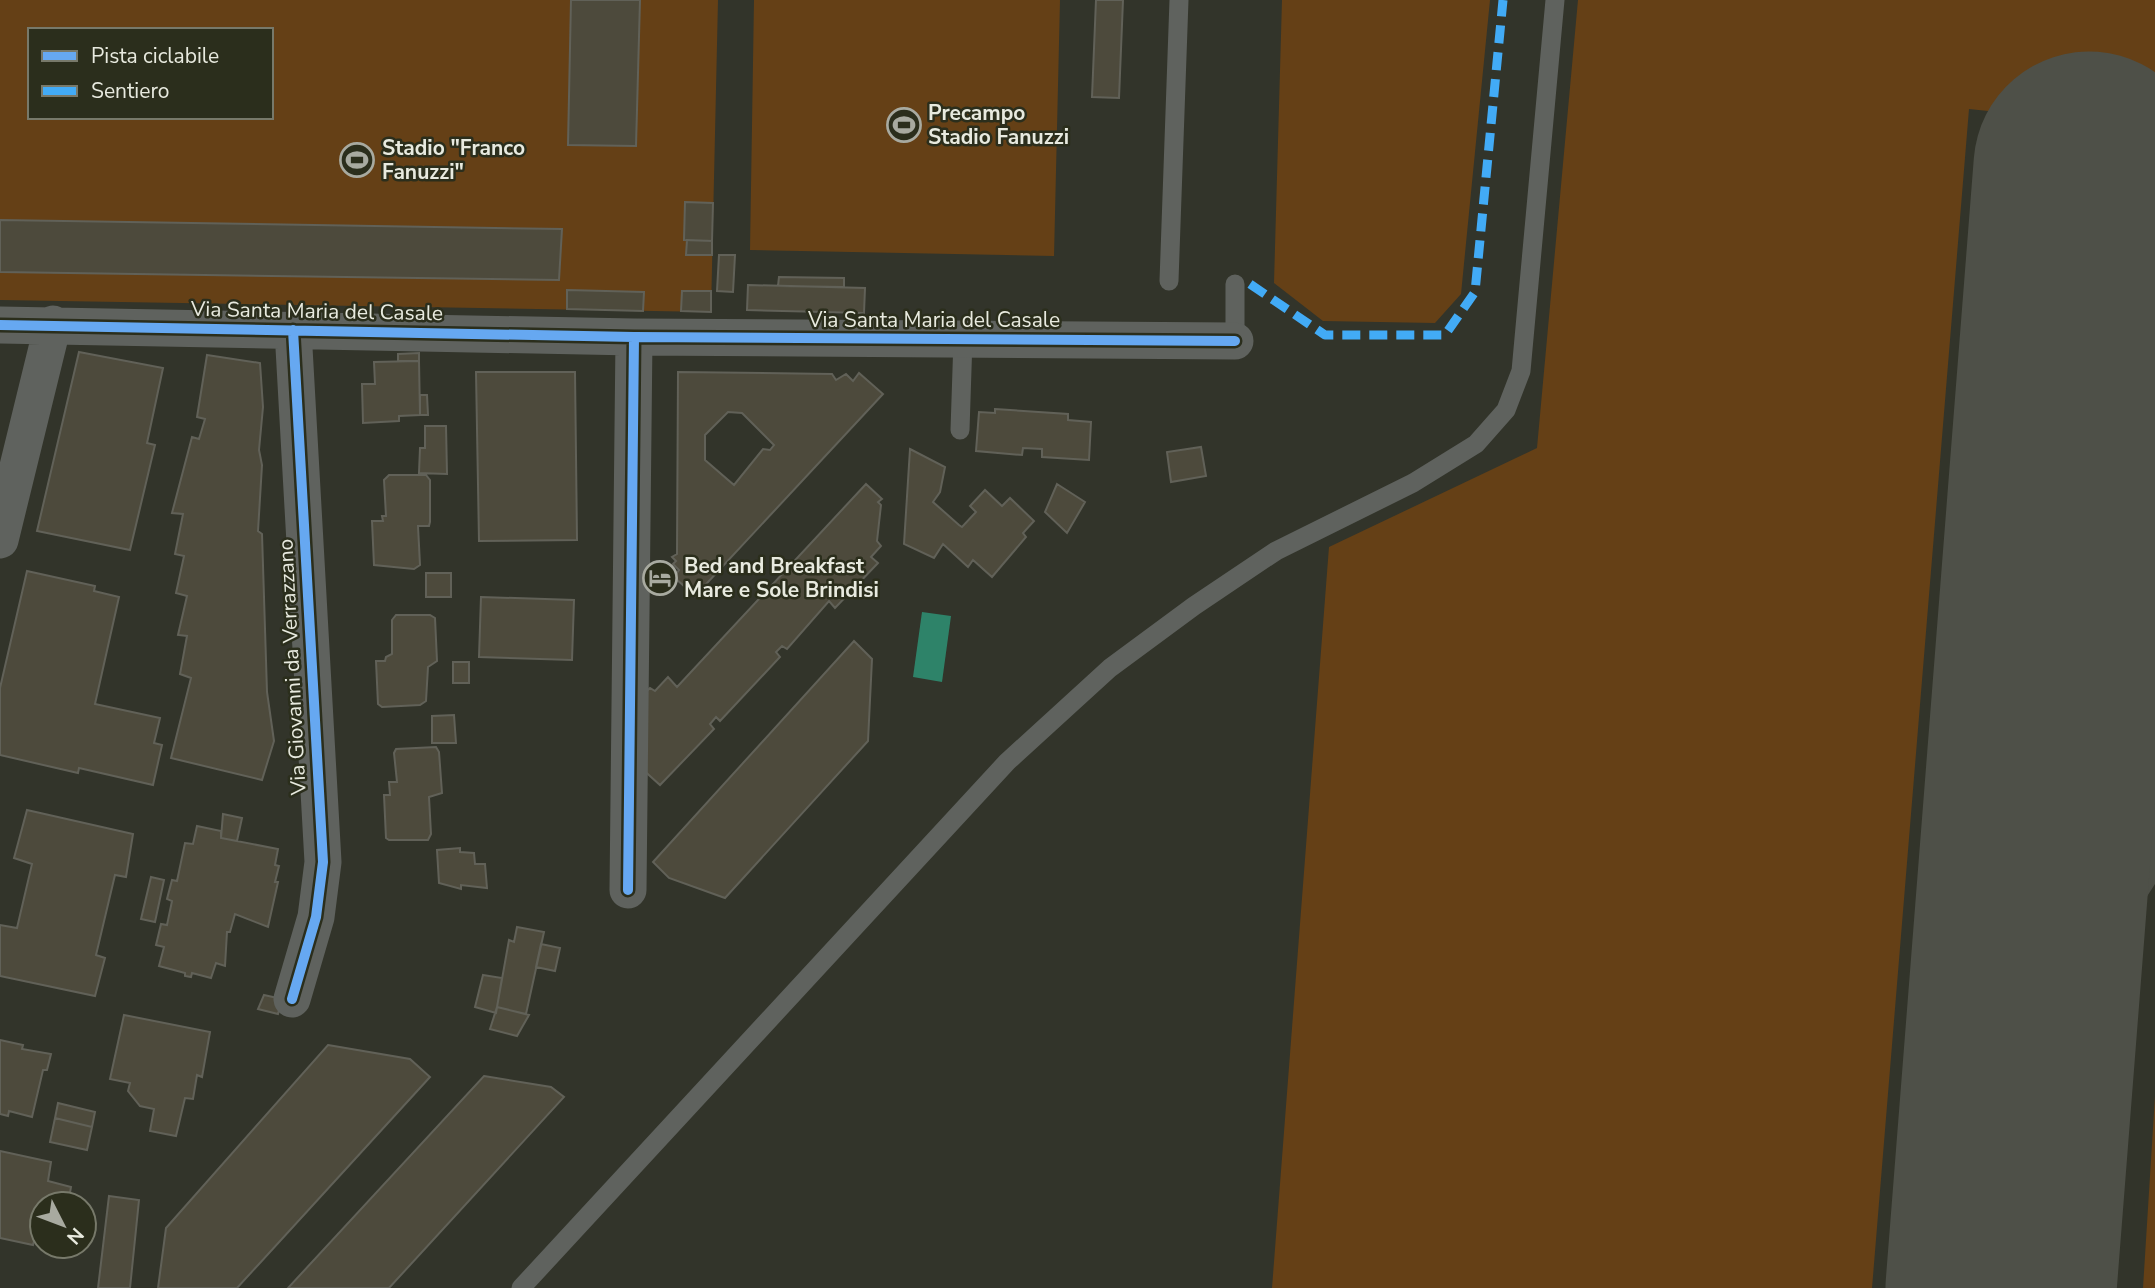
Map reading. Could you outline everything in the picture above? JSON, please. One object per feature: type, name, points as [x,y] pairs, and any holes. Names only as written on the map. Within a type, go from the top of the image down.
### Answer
[{"type":"street","points":[[0,540],[53,324]]},
{"type":"street","name":"Via Santa Maria del Casale","points":[[0,325],[634,337],[1235,341]]},
{"type":"street","name":"Via Giovanni da Verrazzano","points":[[292,999],[316,917],[323,862],[293,330]]},
{"type":"street","points":[[628,890],[634,337]]},
{"type":"lane","points":[[1169,281],[1180,0]]},
{"type":"lane","points":[[521,1288],[1007,762],[1110,668],[1194,606],[1276,551],[1413,483],[1476,444],[1506,410],[1521,371],[1555,0]]},
{"type":"lane","points":[[1235,284],[1235,341]]},
{"type":"lane","points":[[960,429],[963,339]]},
{"type":"shaded area","name":"Stadio \"Franco Fanuzzi\"","points":[[0,0],[718,0],[711,312],[0,300]]},
{"type":"shaded area","name":"Precampo Stadio Fanuzzi","points":[[754,0],[1060,0],[1054,256],[750,250]]},
{"type":"shaded area","points":[[1282,0],[1490,0],[1461,294],[1435,323],[1323,321],[1274,283]]},
{"type":"shaded area","points":[[1578,0],[2155,0],[2155,128],[1969,109],[1872,1288],[1272,1288],[1329,547],[1537,448]]},
{"type":"shaded area","points":[[922,612],[951,616],[942,682],[913,677]]},
{"type":"shaded area","points":[[2155,1096],[2155,1288],[2143,1288]]},
{"type":"building","points":[[571,0],[640,0],[636,146],[568,145]]},
{"type":"building","points":[[1096,0],[1123,0],[1119,98],[1092,97]]},
{"type":"building","points":[[685,202],[713,203],[712,241],[684,240]]},
{"type":"building","points":[[0,220],[562,229],[559,280],[0,272]]},
{"type":"building","points":[[687,240],[712,241],[712,255],[686,255]]},
{"type":"building","points":[[719,255],[735,255],[733,292],[717,291]]},
{"type":"building","points":[[779,277],[844,278],[844,287],[778,286]]},
{"type":"building","points":[[748,285],[865,288],[864,313],[747,310]]},
{"type":"building","points":[[567,290],[644,292],[643,311],[567,309]]},
{"type":"building","points":[[682,291],[711,291],[711,312],[681,311]]},
{"type":"building","points":[[79,352],[163,368],[147,443],[155,445],[130,550],[37,531]]},
{"type":"building","points":[[419,353],[419,361],[398,361],[398,354]]},
{"type":"building","points":[[207,355],[260,363],[263,407],[259,450],[262,465],[258,531],[262,534],[267,692],[274,741],[262,780],[171,758],[191,678],[180,674],[187,636],[178,635],[187,596],[176,593],[184,556],[175,554],[183,514],[172,513],[192,437],[199,439],[205,419],[197,417]]},
{"type":"building","points":[[419,361],[420,415],[399,416],[399,421],[363,423],[362,384],[375,384],[374,362]]},
{"type":"building","points":[[476,372],[575,372],[577,540],[479,541]]},
{"type":"building","points":[[678,372],[832,374],[836,380],[846,374],[853,381],[859,373],[883,394],[695,596],[674,577],[679,570],[673,564],[676,561],[672,557],[677,554]],"holes":[[[728,412],[742,413],[774,445],[770,450],[763,449],[734,485],[705,460],[705,435]]]},
{"type":"building","points":[[420,395],[427,395],[428,415],[420,415]]},
{"type":"building","points":[[995,409],[1068,414],[1068,420],[1091,422],[1089,460],[1042,457],[1042,449],[1023,448],[1022,455],[976,451],[979,412],[995,413]]},
{"type":"building","points":[[425,426],[446,426],[447,474],[419,473],[420,448],[425,448]]},
{"type":"building","points":[[1201,447],[1206,476],[1171,482],[1167,452]]},
{"type":"building","points":[[910,449],[945,467],[940,492],[933,502],[962,527],[976,512],[970,506],[985,490],[1002,506],[1010,498],[1034,521],[1023,533],[1026,537],[992,577],[973,560],[968,567],[943,544],[934,558],[904,544]]},
{"type":"building","points":[[389,475],[426,475],[430,480],[430,522],[429,526],[418,526],[420,565],[414,569],[374,565],[372,521],[383,521],[382,516],[386,516],[384,480]]},
{"type":"building","points":[[866,484],[882,499],[878,502],[881,505],[877,541],[881,546],[871,557],[878,563],[835,608],[829,601],[787,649],[782,646],[776,652],[780,657],[720,721],[716,717],[710,724],[714,729],[660,785],[640,767],[637,700],[650,688],[655,691],[668,677],[677,687]]},
{"type":"building","points":[[1057,484],[1085,502],[1067,533],[1045,512]]},
{"type":"building","points":[[27,571],[95,586],[94,591],[119,597],[95,704],[160,718],[154,743],[162,745],[153,785],[79,768],[78,773],[0,755],[0,688]]},
{"type":"building","points":[[426,573],[451,573],[451,597],[426,597]]},
{"type":"building","points":[[481,597],[574,600],[572,660],[479,657]]},
{"type":"building","points":[[396,615],[430,615],[435,618],[437,661],[428,667],[426,701],[420,705],[382,707],[378,704],[376,661],[385,661],[386,657],[392,654],[392,620]]},
{"type":"building","points":[[854,641],[872,659],[868,741],[725,898],[669,878],[653,862]]},
{"type":"building","points":[[453,662],[469,662],[469,683],[453,683]]},
{"type":"building","points":[[454,715],[456,743],[432,743],[432,716]]},
{"type":"building","points":[[436,747],[439,752],[442,793],[429,797],[431,834],[428,840],[389,840],[386,838],[384,795],[390,795],[389,782],[397,782],[394,753],[396,749]]},
{"type":"building","points":[[27,810],[133,834],[126,877],[115,875],[96,955],[105,958],[95,996],[0,976],[0,925],[17,928],[32,864],[14,858]]},
{"type":"building","points":[[223,814],[242,818],[237,841],[221,838]]},
{"type":"building","points":[[197,826],[221,831],[221,838],[278,849],[275,865],[279,866],[275,882],[278,882],[268,927],[235,914],[230,932],[227,932],[225,966],[216,963],[211,978],[192,973],[191,977],[185,976],[185,973],[159,966],[164,947],[156,945],[161,924],[167,925],[172,901],[167,899],[172,880],[177,881],[185,843],[193,844]]},
{"type":"building","points":[[460,848],[460,852],[474,853],[475,864],[485,864],[487,888],[461,885],[461,889],[439,883],[437,850]]},
{"type":"building","points":[[151,877],[164,880],[155,922],[141,919]]},
{"type":"building","points":[[517,927],[544,932],[526,1014],[497,1007],[509,940],[514,942]]},
{"type":"building","points":[[541,944],[560,948],[555,971],[536,967]]},
{"type":"building","points":[[483,975],[502,978],[496,1013],[475,1007]]},
{"type":"building","points":[[264,995],[282,999],[278,1014],[258,1009]]},
{"type":"building","points":[[497,1007],[529,1015],[517,1036],[490,1029]]},
{"type":"building","points":[[124,1015],[210,1032],[202,1077],[197,1075],[193,1099],[185,1098],[176,1136],[150,1131],[154,1109],[140,1106],[128,1091],[130,1083],[110,1079]]},
{"type":"building","points":[[0,1040],[23,1045],[22,1049],[51,1054],[47,1070],[43,1070],[32,1117],[9,1111],[8,1116],[0,1114]]},
{"type":"building","points":[[328,1045],[410,1059],[430,1077],[237,1288],[158,1288],[166,1228]]},
{"type":"building","points":[[484,1076],[551,1087],[564,1097],[389,1288],[288,1288]]},
{"type":"building","points":[[58,1103],[95,1112],[92,1127],[55,1118]]},
{"type":"building","points":[[55,1118],[92,1127],[87,1150],[50,1142]]},
{"type":"building","points":[[0,1151],[51,1162],[48,1181],[71,1187],[70,1190],[28,1190],[28,1244],[0,1238]]},
{"type":"building","points":[[109,1196],[139,1200],[130,1288],[98,1288]]},
{"type":"taxiway","points":[[2079,286],[2099,250],[2116,230],[2127,223],[2155,215]]},
{"type":"taxiway","points":[[2020,1024],[2045,969],[2155,798]]},
{"type":"runway","points":[[2001,1288],[2089,167]]},
{"type":"marked path","points":[[1250,284],[1325,335],[1445,335],[1475,292],[1503,0]]},
{"type":"cycle path","points":[[0,325],[634,337],[1235,341]]},
{"type":"cycle path","points":[[292,999],[316,917],[323,862],[293,330]]},
{"type":"cycle path","points":[[628,890],[634,337]]},
{"type":"place","name":"Precampo Stadio Fanuzzi","points":[[904,125]]},
{"type":"place","name":"Stadio \"Franco Fanuzzi\"","points":[[357,160]]},
{"type":"place","name":"Bed and Breakfast Mare e Sole Brindisi","points":[[660,578]]}]
